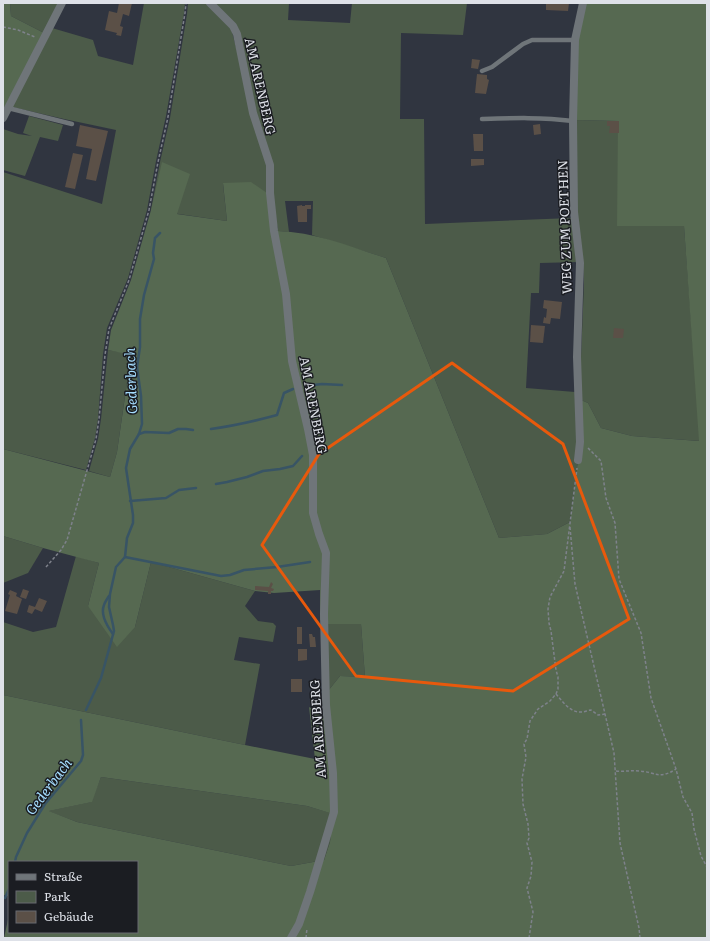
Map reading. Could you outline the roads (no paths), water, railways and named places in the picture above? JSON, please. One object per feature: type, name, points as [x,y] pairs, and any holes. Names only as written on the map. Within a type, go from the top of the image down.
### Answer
[{"type":"street","points":[[3,118],[62,3]]},
{"type":"street","name":"AM ARENBERG","points":[[210,3],[233,26],[237,34],[253,113],[270,164],[270,193],[274,231],[286,294],[292,361],[313,455],[312,513],[326,553],[324,614],[326,705],[333,773],[334,812],[310,892],[299,924],[291,938]]},
{"type":"street","name":"WEG ZUM POETHEN","points":[[578,460],[580,442],[577,357],[580,263],[574,212],[573,121],[575,40],[583,3]]},
{"type":"lane","points":[[482,71],[492,67],[523,44],[532,40],[575,40]]},
{"type":"lane","points":[[8,108],[72,124]]},
{"type":"lane","points":[[482,119],[551,118],[573,121]]},
{"type":"waterway","name":"Gederbach","points":[[86,710],[101,678],[114,631],[109,607],[110,594],[116,567],[125,557],[127,538],[133,523],[126,468],[130,449],[139,434],[142,424],[141,396],[137,367],[140,347],[140,319],[144,295],[154,259],[153,253],[155,238],[160,233]]},
{"type":"waterway","points":[[305,386],[322,384],[342,385]]},
{"type":"waterway","points":[[211,429],[277,415],[284,393],[293,389]]},
{"type":"waterway","points":[[139,434],[145,432],[169,433],[178,429],[193,430]]},
{"type":"waterway","points":[[216,484],[247,477],[263,471],[293,466],[302,456]]},
{"type":"waterway","points":[[130,501],[166,498],[179,490],[196,488]]},
{"type":"waterway","points":[[125,557],[221,576],[230,575],[244,570],[310,562]]},
{"type":"waterway","points":[[109,596],[105,602],[103,613],[106,624],[113,634]]},
{"type":"waterway","name":"Gederbach","points":[[15,861],[27,833],[45,804],[81,761],[83,755],[81,720]]},
{"type":"waterway","name":"Gederbach","points":[[5,898],[8,891]]}]
